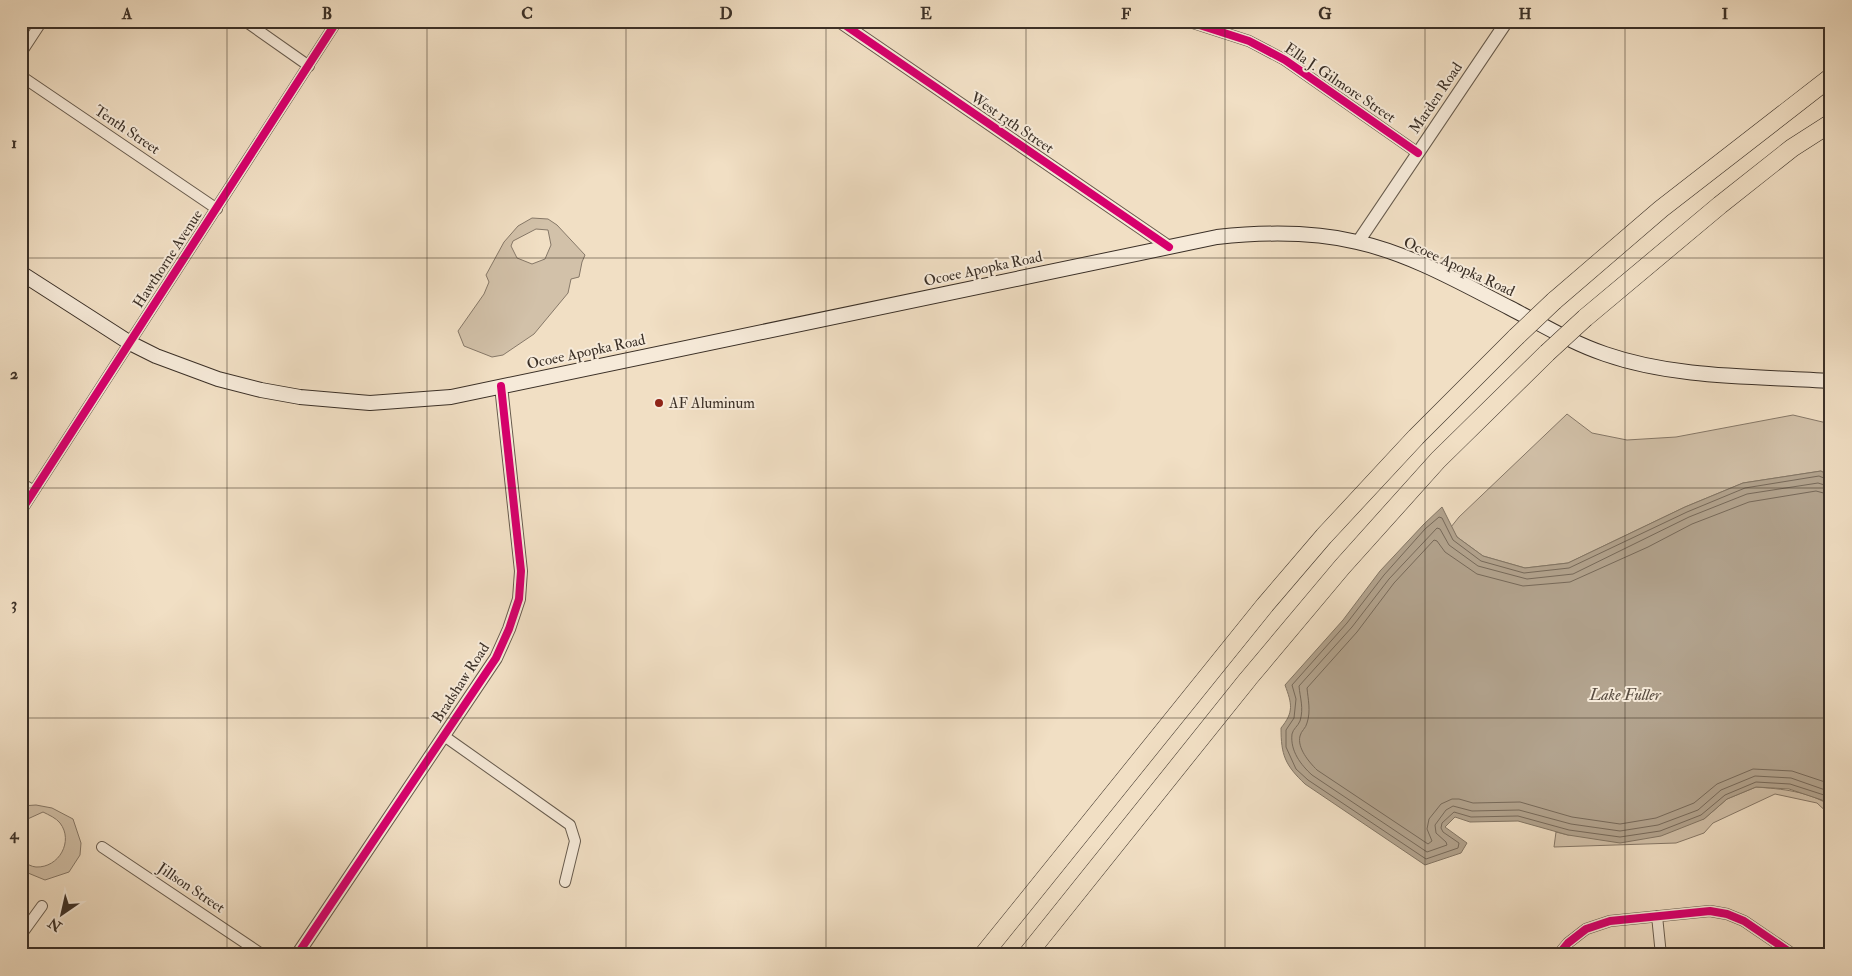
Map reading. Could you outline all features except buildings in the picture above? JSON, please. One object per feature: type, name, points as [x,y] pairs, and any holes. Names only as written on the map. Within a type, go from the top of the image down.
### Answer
[{"type":"highway","points":[[983,955],[1260,612],[1324,536],[1416,437],[1554,301],[1661,209],[1831,77]]},
{"type":"highway","points":[[1027,955],[1248,679],[1342,567],[1438,460],[1546,353],[1585,318],[1712,211],[1831,122]]},
{"type":"main road","name":"Ocoee Apopka Road","points":[[21,273],[130,343],[156,356],[218,379],[261,390],[300,397],[370,403],[451,397],[1218,237],[1254,233],[1296,234],[1328,236],[1358,242],[1419,263],[1576,342],[1606,354],[1641,364],[1703,373],[1831,381]]},
{"type":"street","points":[[21,53],[42,21]]},
{"type":"street","points":[[244,21],[308,66]]},
{"type":"street","name":"Hawthorne Avenue","points":[[21,511],[337,21]]},
{"type":"street","name":"West 13th Street","points":[[839,21],[1169,247]]},
{"type":"street","name":"Ella J. Gilmore Street","points":[[1187,21],[1249,41],[1285,60],[1418,153]]},
{"type":"street","name":"Marden Road","points":[[1358,242],[1507,21]]},
{"type":"street","name":"Tenth Street","points":[[21,76],[217,209]]},
{"type":"street","name":"Bradshaw Road","points":[[298,954],[496,658],[509,629],[519,600],[521,571],[501,386]]},
{"type":"street","points":[[21,483],[34,491]]},
{"type":"street","points":[[444,736],[570,826],[575,840],[574,851],[565,882]]},
{"type":"street","name":"Jillson Street","points":[[102,847],[263,955]]},
{"type":"street","points":[[21,935],[42,906]]},
{"type":"street","points":[[1558,955],[1568,942],[1586,929],[1610,922],[1710,911],[1727,914],[1744,921],[1794,955]]},
{"type":"street","points":[[1657,916],[1661,955]]},
{"type":"shaded area","points":[[532,218],[548,219],[557,225],[585,255],[579,277],[571,279],[568,293],[534,334],[503,355],[492,357],[464,346],[458,331],[484,294],[489,282],[486,275],[504,242],[518,226]],"holes":[[[536,229],[548,230],[551,245],[545,259],[532,264],[517,258],[511,246],[513,241]]]},
{"type":"shaded area","points":[[1567,414],[1592,433],[1627,440],[1676,437],[1793,415],[1831,424],[1831,477],[1821,471],[1743,483],[1685,507],[1568,563],[1525,568],[1483,556],[1457,537],[1451,527],[1459,517]]},
{"type":"shaded area","points":[[1756,787],[1785,790],[1813,797],[1831,806],[1831,816],[1817,803],[1775,794],[1713,823],[1704,833],[1676,843],[1554,847],[1556,832],[1568,835],[1704,819],[1727,799]]},
{"type":"shaded area","points":[[36,805],[52,808],[73,819],[81,843],[80,855],[69,872],[45,880],[21,868],[21,862],[36,867],[51,863],[62,852],[65,838],[64,830],[60,823],[43,812],[21,822],[21,806]]},
{"type":"water","name":"Lake Fuller","points":[[1821,471],[1831,477],[1831,806],[1822,800],[1789,789],[1756,787],[1727,799],[1704,819],[1661,836],[1620,843],[1568,835],[1518,821],[1470,822],[1455,817],[1445,827],[1467,843],[1461,853],[1425,865],[1305,784],[1285,759],[1281,728],[1290,712],[1290,703],[1285,685],[1343,620],[1380,571],[1442,507],[1457,537],[1483,556],[1525,568],[1568,563],[1685,507],[1743,483]]},
{"type":"cycle path","points":[[21,511],[337,21]]},
{"type":"cycle path","points":[[839,21],[1169,247]]},
{"type":"cycle path","points":[[1187,21],[1249,41],[1285,60],[1418,153]]},
{"type":"cycle path","points":[[297,955],[496,658],[509,629],[519,599],[521,571],[501,386]]},
{"type":"cycle path","points":[[1558,955],[1568,943],[1586,929],[1610,921],[1710,911],[1727,914],[1744,921],[1794,955]]},
{"type":"place","name":"AF Aluminum","points":[[659,403]]}]
